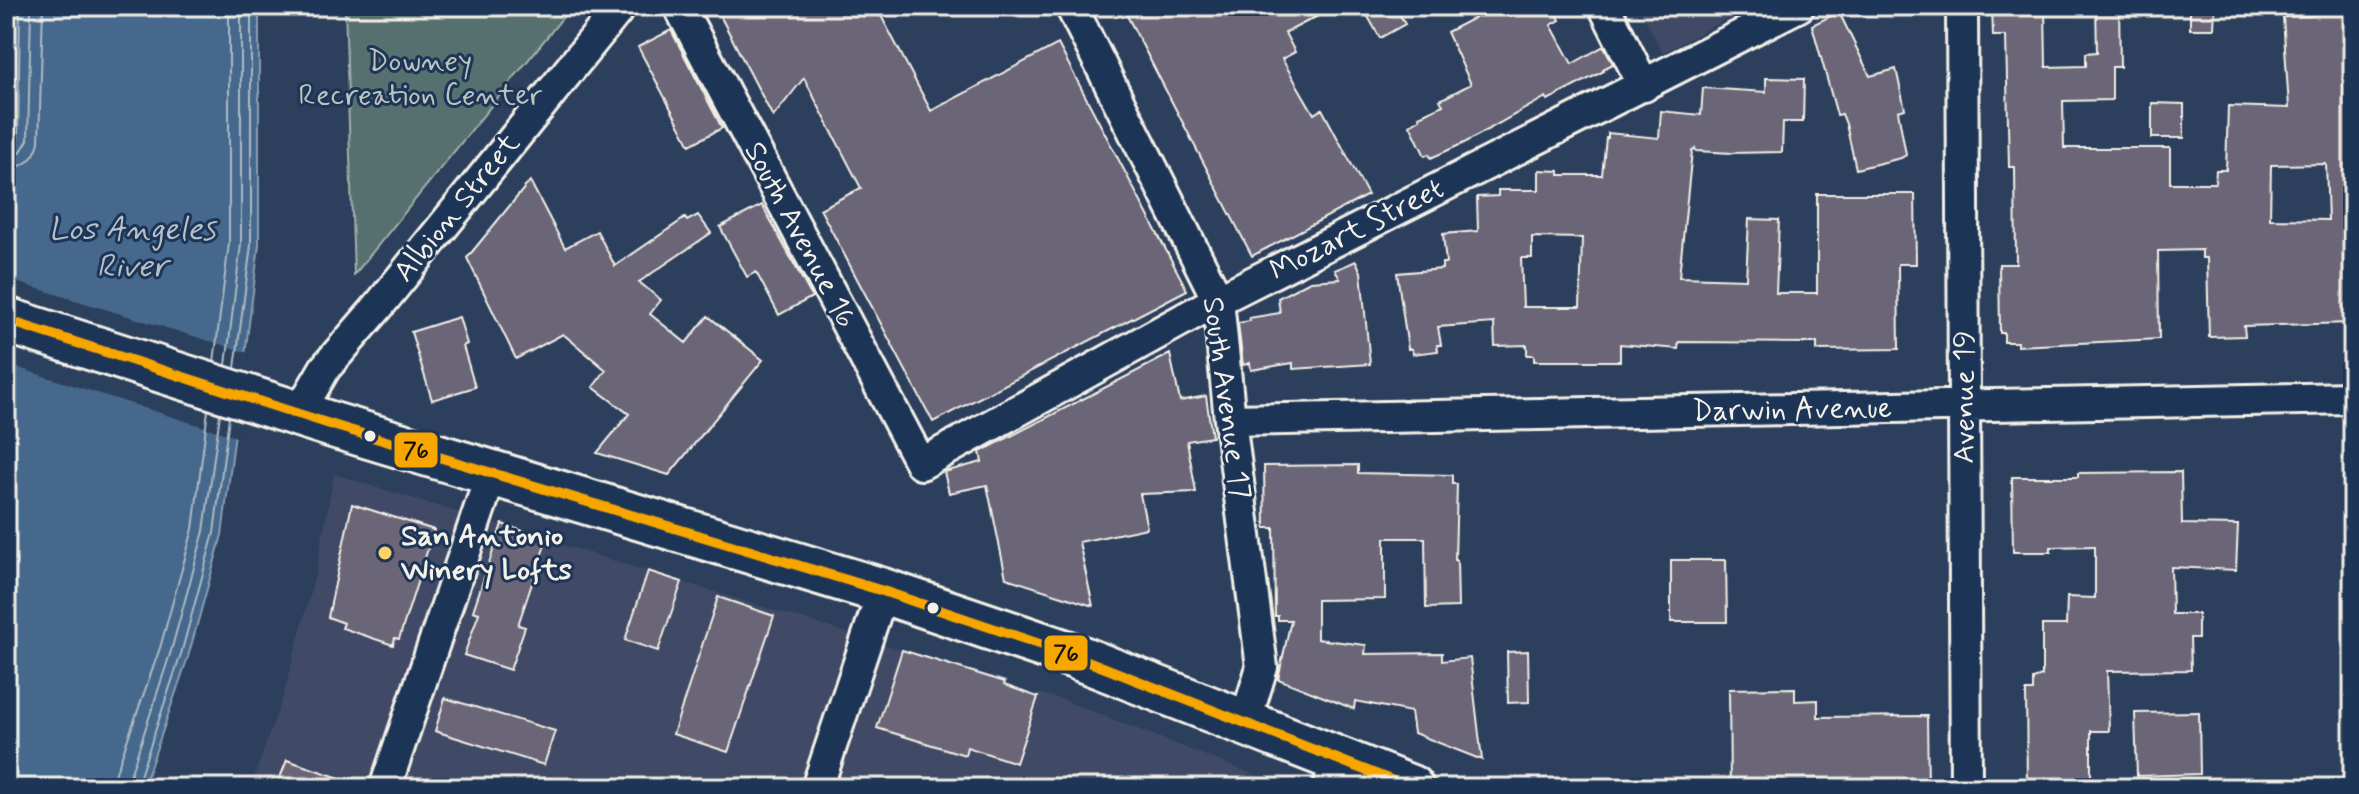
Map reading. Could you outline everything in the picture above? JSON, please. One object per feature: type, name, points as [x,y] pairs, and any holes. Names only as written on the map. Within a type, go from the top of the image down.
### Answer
[{"type":"main road","points":[[6,320],[288,411],[883,591],[1072,655],[1245,723],[1333,774],[1411,788]]},
{"type":"street","name":"Albion Street","points":[[288,411],[377,308],[621,6]]},
{"type":"street","name":"South Avenue 16","points":[[679,6],[921,464]]},
{"type":"street","name":"South Avenue 17","points":[[1071,6],[1218,300],[1262,667],[1245,723]]},
{"type":"street","points":[[1604,6],[1644,86]]},
{"type":"street","name":"Mozart Street","points":[[921,464],[1218,300],[1799,6]]},
{"type":"street","name":"Avenue 19","points":[[1962,6],[1966,788]]},
{"type":"street","name":"Darwin Avenue","points":[[1230,420],[2353,398]]},
{"type":"street","points":[[385,788],[492,472]]},
{"type":"street","points":[[817,788],[883,591]]},
{"type":"shaded area","points":[[1638,6],[1751,6],[1663,53]]},
{"type":"shaded area","points":[[334,474],[970,671],[1037,697],[1039,693],[1061,699],[1288,788],[250,788],[284,693],[316,571]]},
{"type":"green space","name":"Downey Recreation Center","points":[[345,6],[572,6],[354,275]]},
{"type":"water","name":"Los Angeles River","points":[[13,6],[259,6],[259,245],[222,535],[188,657],[143,788],[6,788],[6,183]]},
{"type":"pier","points":[[6,279],[249,353],[239,438],[6,364]]},
{"type":"building","points":[[715,6],[876,6],[931,111],[1058,44],[1187,290],[933,422],[820,209],[861,188],[804,78],[773,117]]},
{"type":"building","points":[[1122,6],[1337,6],[1285,33],[1295,52],[1282,59],[1314,114],[1322,109],[1368,195],[1252,256]]},
{"type":"building","points":[[1362,6],[1395,6],[1405,24],[1380,38]]},
{"type":"building","points":[[1490,6],[1553,6],[1560,20],[1551,25],[1572,64],[1604,46],[1613,64],[1464,143],[1431,158],[1429,154],[1425,156],[1410,125],[1420,119],[1419,116],[1443,105],[1440,100],[1471,84],[1447,32]]},
{"type":"building","points":[[1992,6],[2045,6],[2046,67],[2086,66],[2086,53],[2097,52],[2096,6],[2119,6],[2120,67],[2112,67],[2112,100],[2063,101],[2064,148],[2170,148],[2170,183],[2215,183],[2216,170],[2226,170],[2228,106],[2289,108],[2283,17],[2315,16],[2314,9],[2353,8],[2353,323],[2244,326],[2245,336],[2209,337],[2207,258],[2202,258],[2202,250],[2158,251],[2159,339],[2017,346],[2017,342],[2004,342],[2004,333],[2000,333],[1999,264],[2016,264],[2015,167],[2009,167],[2006,36],[1993,36]],"holes":[[[2326,164],[2328,220],[2270,219],[2271,165]]]},
{"type":"building","points":[[2190,6],[2215,6],[2214,29],[2190,29]]},
{"type":"building","points":[[1839,12],[1870,76],[1896,69],[1905,109],[1898,111],[1906,155],[1901,158],[1856,169],[1846,124],[1842,114],[1837,115],[1812,25]]},
{"type":"building","points":[[671,30],[722,128],[690,145],[638,47]]},
{"type":"building","points":[[1766,78],[1804,79],[1803,122],[1783,122],[1782,152],[1732,153],[1696,151],[1695,148],[1692,151],[1679,277],[1746,279],[1749,219],[1779,220],[1776,293],[1817,293],[1817,194],[1915,194],[1916,264],[1898,264],[1899,349],[1817,350],[1817,343],[1679,342],[1678,349],[1620,344],[1620,361],[1534,361],[1534,355],[1527,355],[1527,345],[1495,346],[1494,323],[1438,327],[1441,345],[1437,345],[1438,351],[1413,354],[1412,349],[1408,349],[1397,273],[1442,269],[1442,263],[1446,263],[1443,234],[1478,231],[1477,197],[1498,196],[1498,190],[1539,190],[1539,170],[1559,171],[1559,175],[1602,175],[1608,133],[1659,138],[1661,111],[1701,115],[1703,88],[1766,92]],"holes":[[[1532,237],[1582,238],[1580,307],[1523,307],[1521,258],[1532,258]]]},
{"type":"building","points":[[2152,103],[2184,104],[2184,138],[2152,138]]},
{"type":"building","points":[[530,181],[565,248],[597,231],[615,266],[685,218],[687,221],[698,215],[711,233],[639,282],[661,300],[650,314],[686,343],[708,316],[763,360],[669,475],[597,453],[629,414],[593,387],[606,370],[563,334],[516,359],[467,258]]},
{"type":"building","points":[[762,205],[812,297],[779,315],[756,272],[747,277],[720,227]]},
{"type":"building","points":[[1356,261],[1361,272],[1370,364],[1293,369],[1293,363],[1251,370],[1250,363],[1243,365],[1238,323],[1280,313],[1278,298],[1310,281],[1340,279],[1335,270]]},
{"type":"building","points":[[459,317],[467,344],[463,346],[475,387],[432,400],[411,332]]},
{"type":"building","points":[[1170,354],[1180,401],[1206,396],[1212,437],[1187,441],[1196,492],[1140,494],[1147,528],[1079,542],[1093,606],[1006,578],[987,485],[949,493],[944,472],[982,462],[980,452]]},
{"type":"building","points":[[1358,465],[1358,473],[1452,475],[1452,484],[1457,484],[1455,560],[1458,607],[1426,608],[1425,538],[1385,538],[1385,599],[1317,600],[1317,639],[1366,645],[1365,654],[1442,653],[1442,661],[1470,658],[1482,760],[1414,733],[1411,712],[1355,701],[1354,709],[1278,679],[1291,620],[1278,620],[1275,616],[1274,528],[1265,528],[1264,466]]},
{"type":"building","points":[[2181,472],[2182,524],[2238,525],[2236,570],[2171,567],[2172,614],[2198,614],[2198,638],[2190,638],[2191,670],[2107,671],[2109,731],[2091,731],[2091,788],[2027,788],[2026,691],[2033,691],[2033,679],[2042,676],[2042,625],[2066,625],[2067,597],[2095,598],[2095,546],[2051,547],[2051,552],[2013,552],[2012,477]]},
{"type":"building","name":"San Antonio Winery Lofts","points":[[352,504],[434,530],[399,639],[395,638],[393,645],[342,628],[344,623],[328,617]]},
{"type":"building","points":[[502,524],[547,539],[518,625],[525,627],[510,670],[464,655],[479,613],[473,611]]},
{"type":"building","points":[[1671,560],[1726,560],[1727,622],[1671,622]]},
{"type":"building","points":[[648,571],[682,582],[658,651],[625,640]]},
{"type":"building","points":[[718,597],[774,616],[728,752],[673,734]]},
{"type":"building","points":[[902,650],[1005,682],[1004,685],[1038,697],[1016,763],[967,747],[965,755],[877,728]]},
{"type":"building","points":[[1528,651],[1529,702],[1508,703],[1507,652]]},
{"type":"building","points":[[1795,688],[1795,701],[1818,700],[1818,717],[1927,716],[1928,788],[1730,788],[1729,689]]},
{"type":"building","points":[[445,698],[555,731],[544,765],[435,731]]},
{"type":"building","points":[[2199,712],[2200,774],[2137,776],[2135,713]]},
{"type":"building","points":[[287,760],[357,784],[356,788],[276,788]]},
{"type":"transit line","name":"76","points":[[6,320],[336,426],[883,591],[1072,655],[1411,788]]},
{"type":"place","name":"San Antonio Winery Lofts","points":[[385,553]]}]
